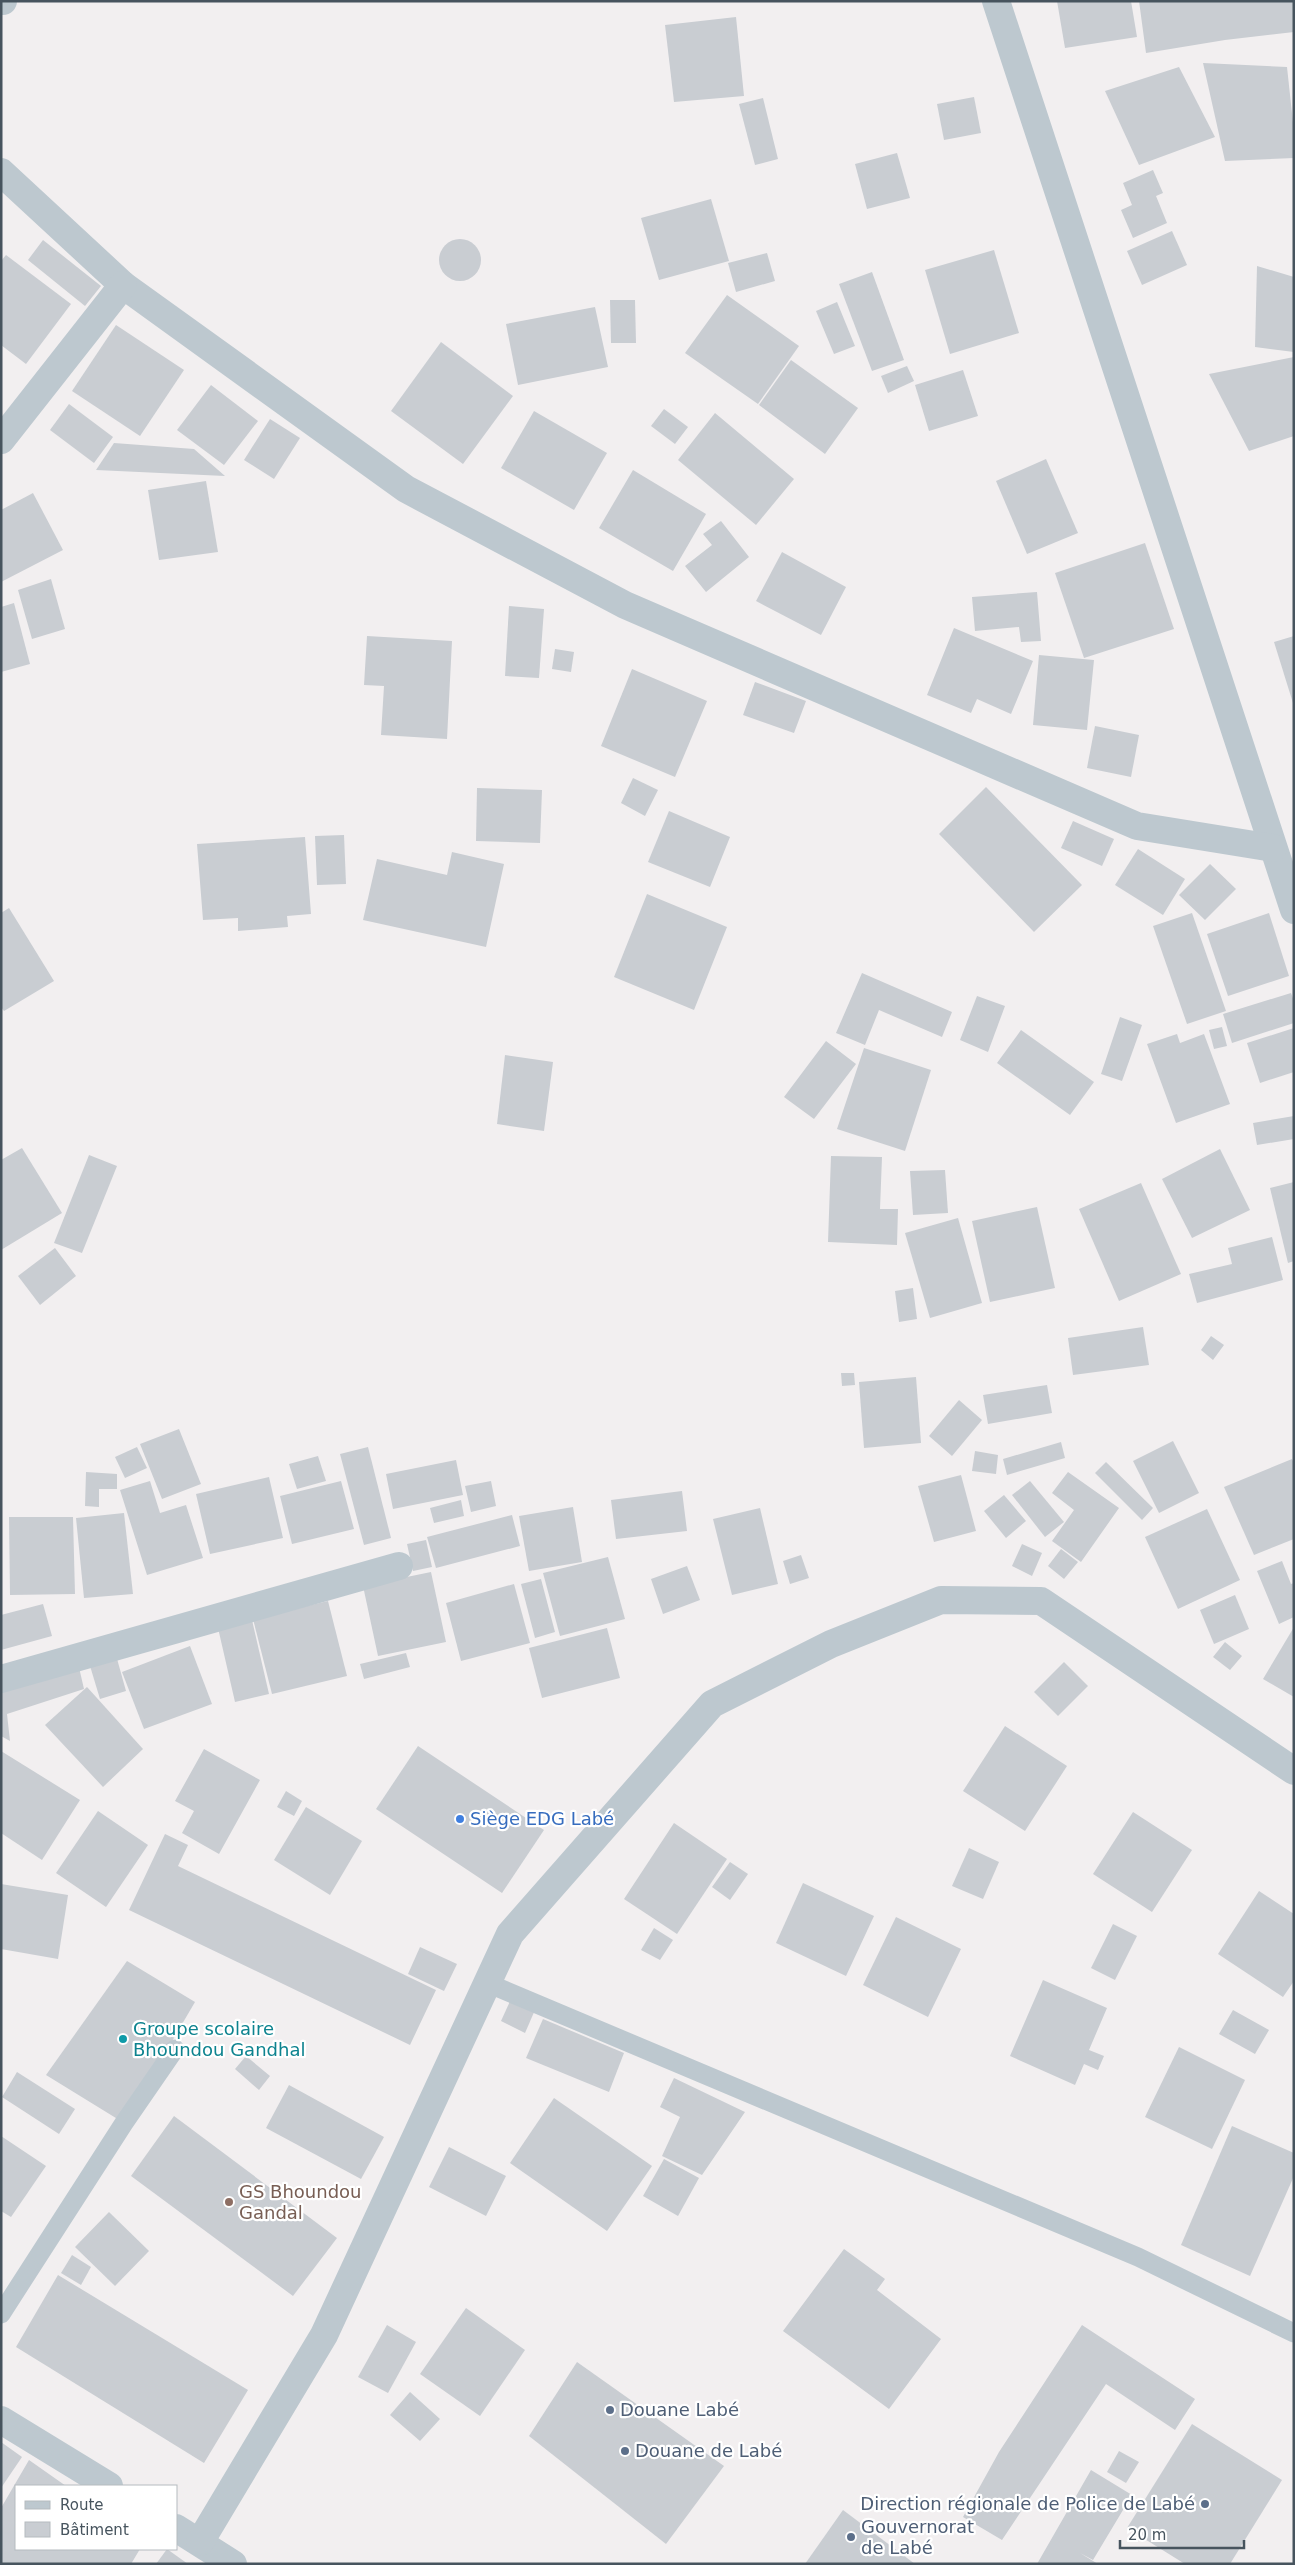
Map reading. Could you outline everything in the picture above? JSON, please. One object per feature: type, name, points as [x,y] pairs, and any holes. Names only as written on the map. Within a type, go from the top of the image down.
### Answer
[{"type":"street","points":[[996,1],[1294,910]]},
{"type":"street","points":[[1,172],[124,285],[406,489],[625,605],[1137,826],[1273,848]]},
{"type":"street","points":[[1,440],[124,285]]},
{"type":"street","points":[[1,1679],[399,1566]]},
{"type":"street","points":[[200,2542],[324,2336],[510,1934],[712,1704],[831,1644],[941,1600],[1041,1601],[1294,1771]]},
{"type":"street","points":[[1,2420],[107,2485]]},
{"type":"street","points":[[178,2529],[233,2564]]},
{"type":"lane","points":[[487,1983],[1094,2238],[1294,2332]]},
{"type":"lane","points":[[1,2314],[124,2123],[175,2049]]},
{"type":"building","points":[[1057,1],[1131,1],[1137,37],[1065,48]]},
{"type":"building","points":[[1139,1],[1294,1],[1294,32],[1225,40],[1146,53]]},
{"type":"building","points":[[736,17],[744,96],[674,102],[665,25]]},
{"type":"building","points":[[1203,63],[1287,67],[1294,132],[1294,158],[1225,161]]},
{"type":"building","points":[[1179,67],[1215,137],[1139,165],[1105,91]]},
{"type":"building","points":[[974,97],[981,133],[944,140],[937,104]]},
{"type":"building","points":[[763,98],[778,159],[755,165],[739,104]]},
{"type":"building","points":[[897,153],[910,198],[867,209],[855,164]]},
{"type":"building","points":[[1153,170],[1163,193],[1156,196],[1167,223],[1133,238],[1121,210],[1132,205],[1123,183]]},
{"type":"building","points":[[711,199],[729,261],[659,280],[641,218]]},
{"type":"building","points":[[1172,231],[1187,265],[1142,285],[1127,251]]},
{"type":"building","points":[[460,239],[475,245],[481,260],[475,275],[460,281],[445,275],[439,260],[445,245]]},
{"type":"building","points":[[43,240],[101,286],[85,306],[28,260]]},
{"type":"building","points":[[994,250],[1019,333],[950,354],[925,270]]},
{"type":"building","points":[[767,253],[775,281],[736,292],[728,263]]},
{"type":"building","points":[[6,255],[71,304],[26,364],[1,345],[1,261]]},
{"type":"building","points":[[1257,266],[1294,277],[1294,352],[1255,347]]},
{"type":"building","points":[[872,272],[904,360],[872,371],[839,284]]},
{"type":"building","points":[[727,295],[799,346],[758,404],[685,353]]},
{"type":"building","points":[[610,300],[635,300],[636,343],[611,343]]},
{"type":"building","points":[[837,302],[855,346],[834,354],[816,311]]},
{"type":"building","points":[[595,307],[608,367],[518,385],[506,324]]},
{"type":"building","points":[[116,325],[184,370],[140,436],[72,391]]},
{"type":"building","points":[[441,342],[513,396],[463,464],[391,411]]},
{"type":"building","points":[[1294,357],[1294,436],[1249,451],[1209,374]]},
{"type":"building","points":[[791,360],[858,408],[825,454],[759,405]]},
{"type":"building","points":[[907,366],[914,381],[888,393],[881,376]]},
{"type":"building","points":[[963,370],[978,416],[929,431],[915,385]]},
{"type":"building","points":[[211,385],[258,421],[224,465],[177,430]]},
{"type":"building","points":[[69,404],[113,437],[94,463],[50,430]]},
{"type":"building","points":[[664,409],[688,427],[675,444],[651,426]]},
{"type":"building","points":[[534,411],[607,453],[574,510],[501,468]]},
{"type":"building","points":[[715,413],[794,479],[756,525],[678,460]]},
{"type":"building","points":[[270,419],[300,438],[274,479],[244,460]]},
{"type":"building","points":[[114,443],[194,449],[225,476],[96,470]]},
{"type":"building","points":[[1046,459],[1078,533],[1027,554],[996,481]]},
{"type":"building","points":[[633,470],[706,514],[673,571],[599,528]]},
{"type":"building","points":[[206,481],[218,552],[159,560],[148,490]]},
{"type":"building","points":[[33,493],[63,550],[1,582],[1,510]]},
{"type":"building","points":[[721,521],[749,557],[706,592],[685,566],[712,545],[703,534]]},
{"type":"building","points":[[1145,543],[1174,629],[1084,658],[1055,573]]},
{"type":"building","points":[[782,552],[846,587],[821,635],[756,601]]},
{"type":"building","points":[[51,579],[65,629],[32,639],[18,590]]},
{"type":"building","points":[[1037,592],[1041,641],[1021,642],[1019,627],[975,631],[972,597]]},
{"type":"building","points":[[14,603],[30,664],[1,672],[1,607]]},
{"type":"building","points":[[509,606],[544,609],[539,678],[505,676]]},
{"type":"building","points":[[954,628],[1033,661],[1011,714],[977,699],[971,713],[927,695]]},
{"type":"building","points":[[367,636],[452,641],[447,739],[381,735],[384,686],[364,685]]},
{"type":"building","points":[[1294,636],[1294,703],[1293,703],[1274,642]]},
{"type":"building","points":[[555,649],[574,652],[571,672],[552,669]]},
{"type":"building","points":[[1039,655],[1094,660],[1087,730],[1033,725]]},
{"type":"building","points":[[632,669],[707,701],[675,777],[601,746]]},
{"type":"building","points":[[755,682],[806,701],[794,733],[743,715]]},
{"type":"building","points":[[1095,726],[1139,735],[1131,777],[1087,768]]},
{"type":"building","points":[[633,778],[658,790],[645,816],[621,803]]},
{"type":"building","points":[[986,787],[1082,885],[1034,932],[939,834]]},
{"type":"building","points":[[477,788],[542,790],[540,843],[476,841]]},
{"type":"building","points":[[669,811],[730,837],[710,887],[648,862]]},
{"type":"building","points":[[1073,821],[1114,839],[1102,866],[1061,848]]},
{"type":"building","points":[[344,835],[346,884],[317,885],[315,836]]},
{"type":"building","points":[[305,837],[311,914],[287,916],[288,927],[238,931],[238,918],[203,920],[197,844]]},
{"type":"building","points":[[1138,849],[1185,879],[1163,915],[1115,885]]},
{"type":"building","points":[[452,852],[504,864],[486,947],[363,920],[377,859],[447,875]]},
{"type":"building","points":[[1210,864],[1236,889],[1205,920],[1179,895]]},
{"type":"building","points":[[647,894],[727,927],[694,1010],[614,977]]},
{"type":"building","points":[[9,908],[54,981],[4,1011],[1,1007],[1,913]]},
{"type":"building","points":[[1192,913],[1226,1011],[1187,1024],[1153,926]]},
{"type":"building","points":[[1269,913],[1289,976],[1228,996],[1207,934]]},
{"type":"building","points":[[862,973],[952,1012],[942,1037],[879,1010],[865,1045],[836,1033]]},
{"type":"building","points":[[1291,993],[1294,1001],[1294,1023],[1232,1043],[1223,1014]]},
{"type":"building","points":[[977,996],[1005,1006],[988,1052],[960,1040]]},
{"type":"building","points":[[1120,1017],[1142,1025],[1122,1081],[1101,1074]]},
{"type":"building","points":[[1222,1027],[1227,1046],[1214,1049],[1209,1030]]},
{"type":"building","points":[[1294,1028],[1294,1072],[1260,1083],[1247,1043]]},
{"type":"building","points":[[1021,1030],[1094,1082],[1070,1115],[997,1063]]},
{"type":"building","points":[[1177,1034],[1180,1043],[1204,1034],[1230,1104],[1176,1123],[1147,1044]]},
{"type":"building","points":[[826,1041],[856,1064],[814,1119],[784,1097]]},
{"type":"building","points":[[864,1048],[931,1070],[905,1151],[837,1129]]},
{"type":"building","points":[[505,1055],[553,1062],[544,1131],[497,1124]]},
{"type":"building","points":[[1294,1116],[1294,1139],[1257,1145],[1253,1123]]},
{"type":"building","points":[[22,1148],[62,1213],[1,1250],[1,1160]]},
{"type":"building","points":[[1220,1149],[1250,1210],[1192,1238],[1162,1179]]},
{"type":"building","points":[[89,1155],[117,1166],[82,1253],[54,1243]]},
{"type":"building","points":[[831,1156],[882,1157],[880,1209],[898,1209],[897,1245],[828,1242]]},
{"type":"building","points":[[945,1170],[948,1213],[913,1215],[910,1171]]},
{"type":"building","points":[[1294,1182],[1294,1261],[1288,1263],[1270,1188]]},
{"type":"building","points":[[1141,1183],[1181,1274],[1119,1301],[1079,1209]]},
{"type":"building","points":[[1037,1207],[1055,1288],[990,1302],[972,1221]]},
{"type":"building","points":[[958,1218],[982,1303],[930,1318],[905,1233]]},
{"type":"building","points":[[1272,1237],[1283,1280],[1197,1303],[1189,1274],[1232,1264],[1228,1248]]},
{"type":"building","points":[[55,1248],[76,1276],[40,1305],[18,1276]]},
{"type":"building","points":[[913,1288],[917,1319],[899,1322],[895,1291]]},
{"type":"building","points":[[1143,1327],[1149,1365],[1073,1375],[1068,1338]]},
{"type":"building","points":[[1211,1336],[1224,1345],[1213,1360],[1201,1350]]},
{"type":"building","points":[[841,1373],[854,1373],[855,1385],[842,1386]]},
{"type":"building","points":[[916,1377],[921,1443],[864,1448],[859,1382]]},
{"type":"building","points":[[1047,1385],[1052,1413],[988,1424],[983,1395]]},
{"type":"building","points":[[959,1400],[982,1420],[952,1456],[929,1436]]},
{"type":"building","points":[[179,1429],[201,1484],[162,1499],[140,1444]]},
{"type":"building","points":[[1173,1441],[1199,1493],[1159,1513],[1133,1461]]},
{"type":"building","points":[[1061,1442],[1065,1458],[1007,1475],[1003,1459]]},
{"type":"building","points":[[137,1447],[147,1468],[125,1478],[115,1457]]},
{"type":"building","points":[[368,1447],[391,1538],[364,1545],[340,1454]]},
{"type":"building","points":[[975,1451],[998,1455],[996,1474],[972,1471]]},
{"type":"building","points":[[318,1456],[326,1481],[297,1489],[289,1464]]},
{"type":"building","points":[[1292,1459],[1294,1463],[1294,1539],[1254,1555],[1224,1487]]},
{"type":"building","points":[[456,1460],[463,1495],[393,1509],[386,1474]]},
{"type":"building","points":[[1106,1462],[1153,1508],[1142,1520],[1095,1473]]},
{"type":"building","points":[[86,1472],[117,1474],[117,1489],[99,1489],[99,1507],[85,1506]]},
{"type":"building","points":[[1068,1472],[1119,1508],[1081,1562],[1052,1541],[1074,1510],[1052,1493]]},
{"type":"building","points":[[961,1475],[976,1531],[934,1542],[918,1486]]},
{"type":"building","points":[[269,1477],[283,1538],[210,1554],[196,1494]]},
{"type":"building","points":[[150,1481],[160,1513],[186,1505],[203,1558],[147,1575],[120,1490]]},
{"type":"building","points":[[341,1481],[354,1529],[292,1544],[280,1496]]},
{"type":"building","points":[[491,1481],[496,1506],[471,1512],[465,1486]]},
{"type":"building","points":[[1030,1481],[1064,1522],[1045,1537],[1012,1495]]},
{"type":"building","points":[[682,1491],[687,1531],[616,1539],[611,1500]]},
{"type":"building","points":[[1004,1495],[1026,1521],[1006,1538],[984,1511]]},
{"type":"building","points":[[461,1500],[464,1516],[434,1523],[430,1508]]},
{"type":"building","points":[[573,1507],[582,1562],[529,1571],[519,1516]]},
{"type":"building","points":[[760,1508],[778,1584],[732,1595],[713,1519]]},
{"type":"building","points":[[1207,1509],[1240,1580],[1178,1609],[1145,1537]]},
{"type":"building","points":[[124,1513],[133,1594],[84,1598],[76,1518]]},
{"type":"building","points":[[512,1515],[520,1546],[436,1568],[427,1537]]},
{"type":"building","points":[[9,1517],[73,1517],[75,1594],[10,1595]]},
{"type":"building","points":[[426,1540],[432,1567],[413,1571],[407,1544]]},
{"type":"building","points":[[1022,1544],[1042,1553],[1032,1576],[1012,1566]]},
{"type":"building","points":[[1061,1549],[1078,1562],[1064,1579],[1048,1566]]},
{"type":"building","points":[[801,1555],[809,1578],[790,1584],[783,1561]]},
{"type":"building","points":[[608,1557],[625,1619],[560,1636],[543,1573]]},
{"type":"building","points":[[1282,1561],[1291,1584],[1294,1583],[1294,1617],[1279,1624],[1257,1571]]},
{"type":"building","points":[[687,1566],[700,1600],[663,1614],[651,1579]]},
{"type":"building","points":[[431,1572],[446,1642],[378,1656],[363,1586]]},
{"type":"building","points":[[541,1579],[555,1632],[535,1638],[521,1584]]},
{"type":"building","points":[[514,1584],[530,1643],[461,1661],[446,1603]]},
{"type":"building","points":[[1235,1595],[1249,1629],[1214,1644],[1200,1610]]},
{"type":"building","points":[[328,1601],[347,1676],[272,1694],[253,1619]]},
{"type":"building","points":[[43,1604],[52,1636],[1,1650],[1,1615]]},
{"type":"building","points":[[252,1620],[269,1694],[235,1702],[218,1628]]},
{"type":"building","points":[[1294,1627],[1294,1697],[1263,1679]]},
{"type":"building","points":[[607,1628],[620,1678],[542,1698],[529,1648]]},
{"type":"building","points":[[1225,1642],[1242,1656],[1230,1670],[1213,1657]]},
{"type":"building","points":[[190,1646],[212,1704],[144,1729],[122,1672]]},
{"type":"building","points":[[114,1648],[126,1691],[100,1699],[87,1656]]},
{"type":"building","points":[[406,1653],[410,1667],[364,1679],[360,1664]]},
{"type":"building","points":[[1064,1662],[1088,1686],[1058,1716],[1034,1692]]},
{"type":"building","points":[[78,1663],[84,1689],[7,1714],[10,1741],[1,1736],[1,1686]]},
{"type":"building","points":[[87,1687],[143,1749],[103,1787],[45,1725]]},
{"type":"building","points":[[1005,1726],[1067,1766],[1025,1831],[963,1791]]},
{"type":"building","name":"Siège EDG Labé","points":[[418,1746],[544,1830],[502,1893],[376,1809]]},
{"type":"building","points":[[204,1749],[260,1780],[219,1854],[182,1833],[194,1811],[175,1801]]},
{"type":"building","points":[[1,1751],[80,1800],[42,1860],[1,1833]]},
{"type":"building","points":[[286,1791],[302,1801],[294,1816],[277,1807]]},
{"type":"building","points":[[306,1807],[362,1841],[330,1895],[274,1860]]},
{"type":"building","points":[[98,1811],[148,1845],[106,1907],[56,1873]]},
{"type":"building","points":[[1133,1812],[1192,1850],[1152,1912],[1093,1874]]},
{"type":"building","points":[[674,1823],[727,1859],[677,1934],[624,1899]]},
{"type":"building","points":[[165,1834],[188,1845],[178,1866],[436,1990],[410,2045],[129,1910]]},
{"type":"building","points":[[969,1848],[999,1862],[983,1899],[952,1886]]},
{"type":"building","points":[[730,1862],[748,1874],[730,1900],[712,1887]]},
{"type":"building","points":[[803,1883],[874,1916],[846,1976],[776,1943]]},
{"type":"building","points":[[1,1884],[68,1895],[58,1959],[1,1949]]},
{"type":"building","points":[[1259,1891],[1294,1914],[1294,1981],[1283,1997],[1218,1954]]},
{"type":"building","points":[[896,1917],[961,1949],[928,2017],[863,1985]]},
{"type":"building","points":[[1113,1924],[1137,1936],[1115,1980],[1091,1968]]},
{"type":"building","points":[[654,1928],[673,1940],[660,1960],[641,1950]]},
{"type":"building","points":[[420,1947],[457,1964],[444,1991],[408,1974]]},
{"type":"building","name":"Groupe scolaire Bhoundou Gandhal","points":[[127,1961],[195,2002],[124,2123],[46,2075]]},
{"type":"building","points":[[1043,1980],[1107,2008],[1089,2050],[1104,2056],[1098,2070],[1084,2064],[1075,2085],[1010,2056]]},
{"type":"building","points":[[511,1999],[535,2010],[525,2033],[501,2021]]},
{"type":"building","points":[[1233,2010],[1269,2030],[1255,2054],[1219,2034]]},
{"type":"building","points":[[543,2019],[624,2053],[609,2092],[526,2058]]},
{"type":"building","points":[[1179,2047],[1245,2080],[1212,2149],[1145,2117]]},
{"type":"building","points":[[246,2056],[270,2076],[259,2090],[235,2069]]},
{"type":"building","points":[[17,2072],[75,2109],[59,2134],[2,2097]]},
{"type":"building","points":[[674,2078],[745,2112],[702,2175],[662,2156],[680,2117],[660,2107]]},
{"type":"building","points":[[289,2085],[384,2137],[361,2179],[266,2128]]},
{"type":"building","points":[[554,2098],[652,2166],[607,2231],[510,2163]]},
{"type":"building","points":[[174,2116],[337,2238],[293,2296],[131,2176]]},
{"type":"building","points":[[1232,2126],[1294,2153],[1294,2176],[1250,2276],[1181,2245]]},
{"type":"building","points":[[1,2136],[46,2166],[11,2217],[1,2211]]},
{"type":"building","points":[[449,2147],[506,2176],[486,2216],[429,2187]]},
{"type":"building","points":[[664,2159],[699,2178],[678,2216],[643,2196]]},
{"type":"building","points":[[109,2212],[149,2251],[115,2286],[75,2247]]},
{"type":"building","points":[[844,2249],[885,2279],[877,2290],[941,2339],[889,2409],[783,2331]]},
{"type":"building","points":[[72,2255],[91,2267],[81,2285],[61,2273]]},
{"type":"building","points":[[58,2275],[248,2390],[204,2463],[16,2347]]},
{"type":"building","points":[[466,2308],[525,2350],[480,2416],[420,2374]]},
{"type":"building","points":[[387,2325],[416,2342],[388,2393],[358,2377]]},
{"type":"building","points":[[1082,2325],[1195,2399],[1175,2430],[1106,2384],[1002,2540],[963,2517],[999,2452]]},
{"type":"building","name":"Douane de Labé","points":[[577,2362],[724,2466],[666,2544],[529,2436]]},
{"type":"building","points":[[410,2392],[440,2419],[420,2441],[390,2415]]},
{"type":"building","name":"Direction régionale de Police de Labé","points":[[1192,2424],[1282,2480],[1230,2564],[1185,2564],[1127,2528]]},
{"type":"building","points":[[1,2442],[22,2457],[1,2488]]},
{"type":"building","points":[[1119,2451],[1139,2462],[1126,2483],[1107,2472]]},
{"type":"building","points":[[29,2460],[65,2485],[15,2485],[15,2550],[139,2550],[131,2564],[1,2564],[1,2508]]},
{"type":"building","points":[[1091,2470],[1132,2495],[1093,2560],[1080,2553],[1098,2564],[1037,2564]]},
{"type":"building","name":"Gouvernorat de Labé","points":[[843,2510],[915,2564],[805,2564]]},
{"type":"building","points":[[166,2550],[168,2550],[188,2564],[156,2564]]},
{"type":"place","name":"Siège EDG Labé","points":[[460,1819]]},
{"type":"place","name":"Groupe scolaire Bhoundou Gandhal","points":[[123,2039]]},
{"type":"place","name":"GS Bhoundou Gandal","points":[[229,2202]]},
{"type":"place","name":"Douane Labé","points":[[610,2410]]},
{"type":"place","name":"Douane de Labé","points":[[625,2451]]},
{"type":"place","name":"Direction régionale de Police de Labé","points":[[1205,2504]]},
{"type":"place","name":"Gouvernorat de Labé","points":[[851,2537]]}]
